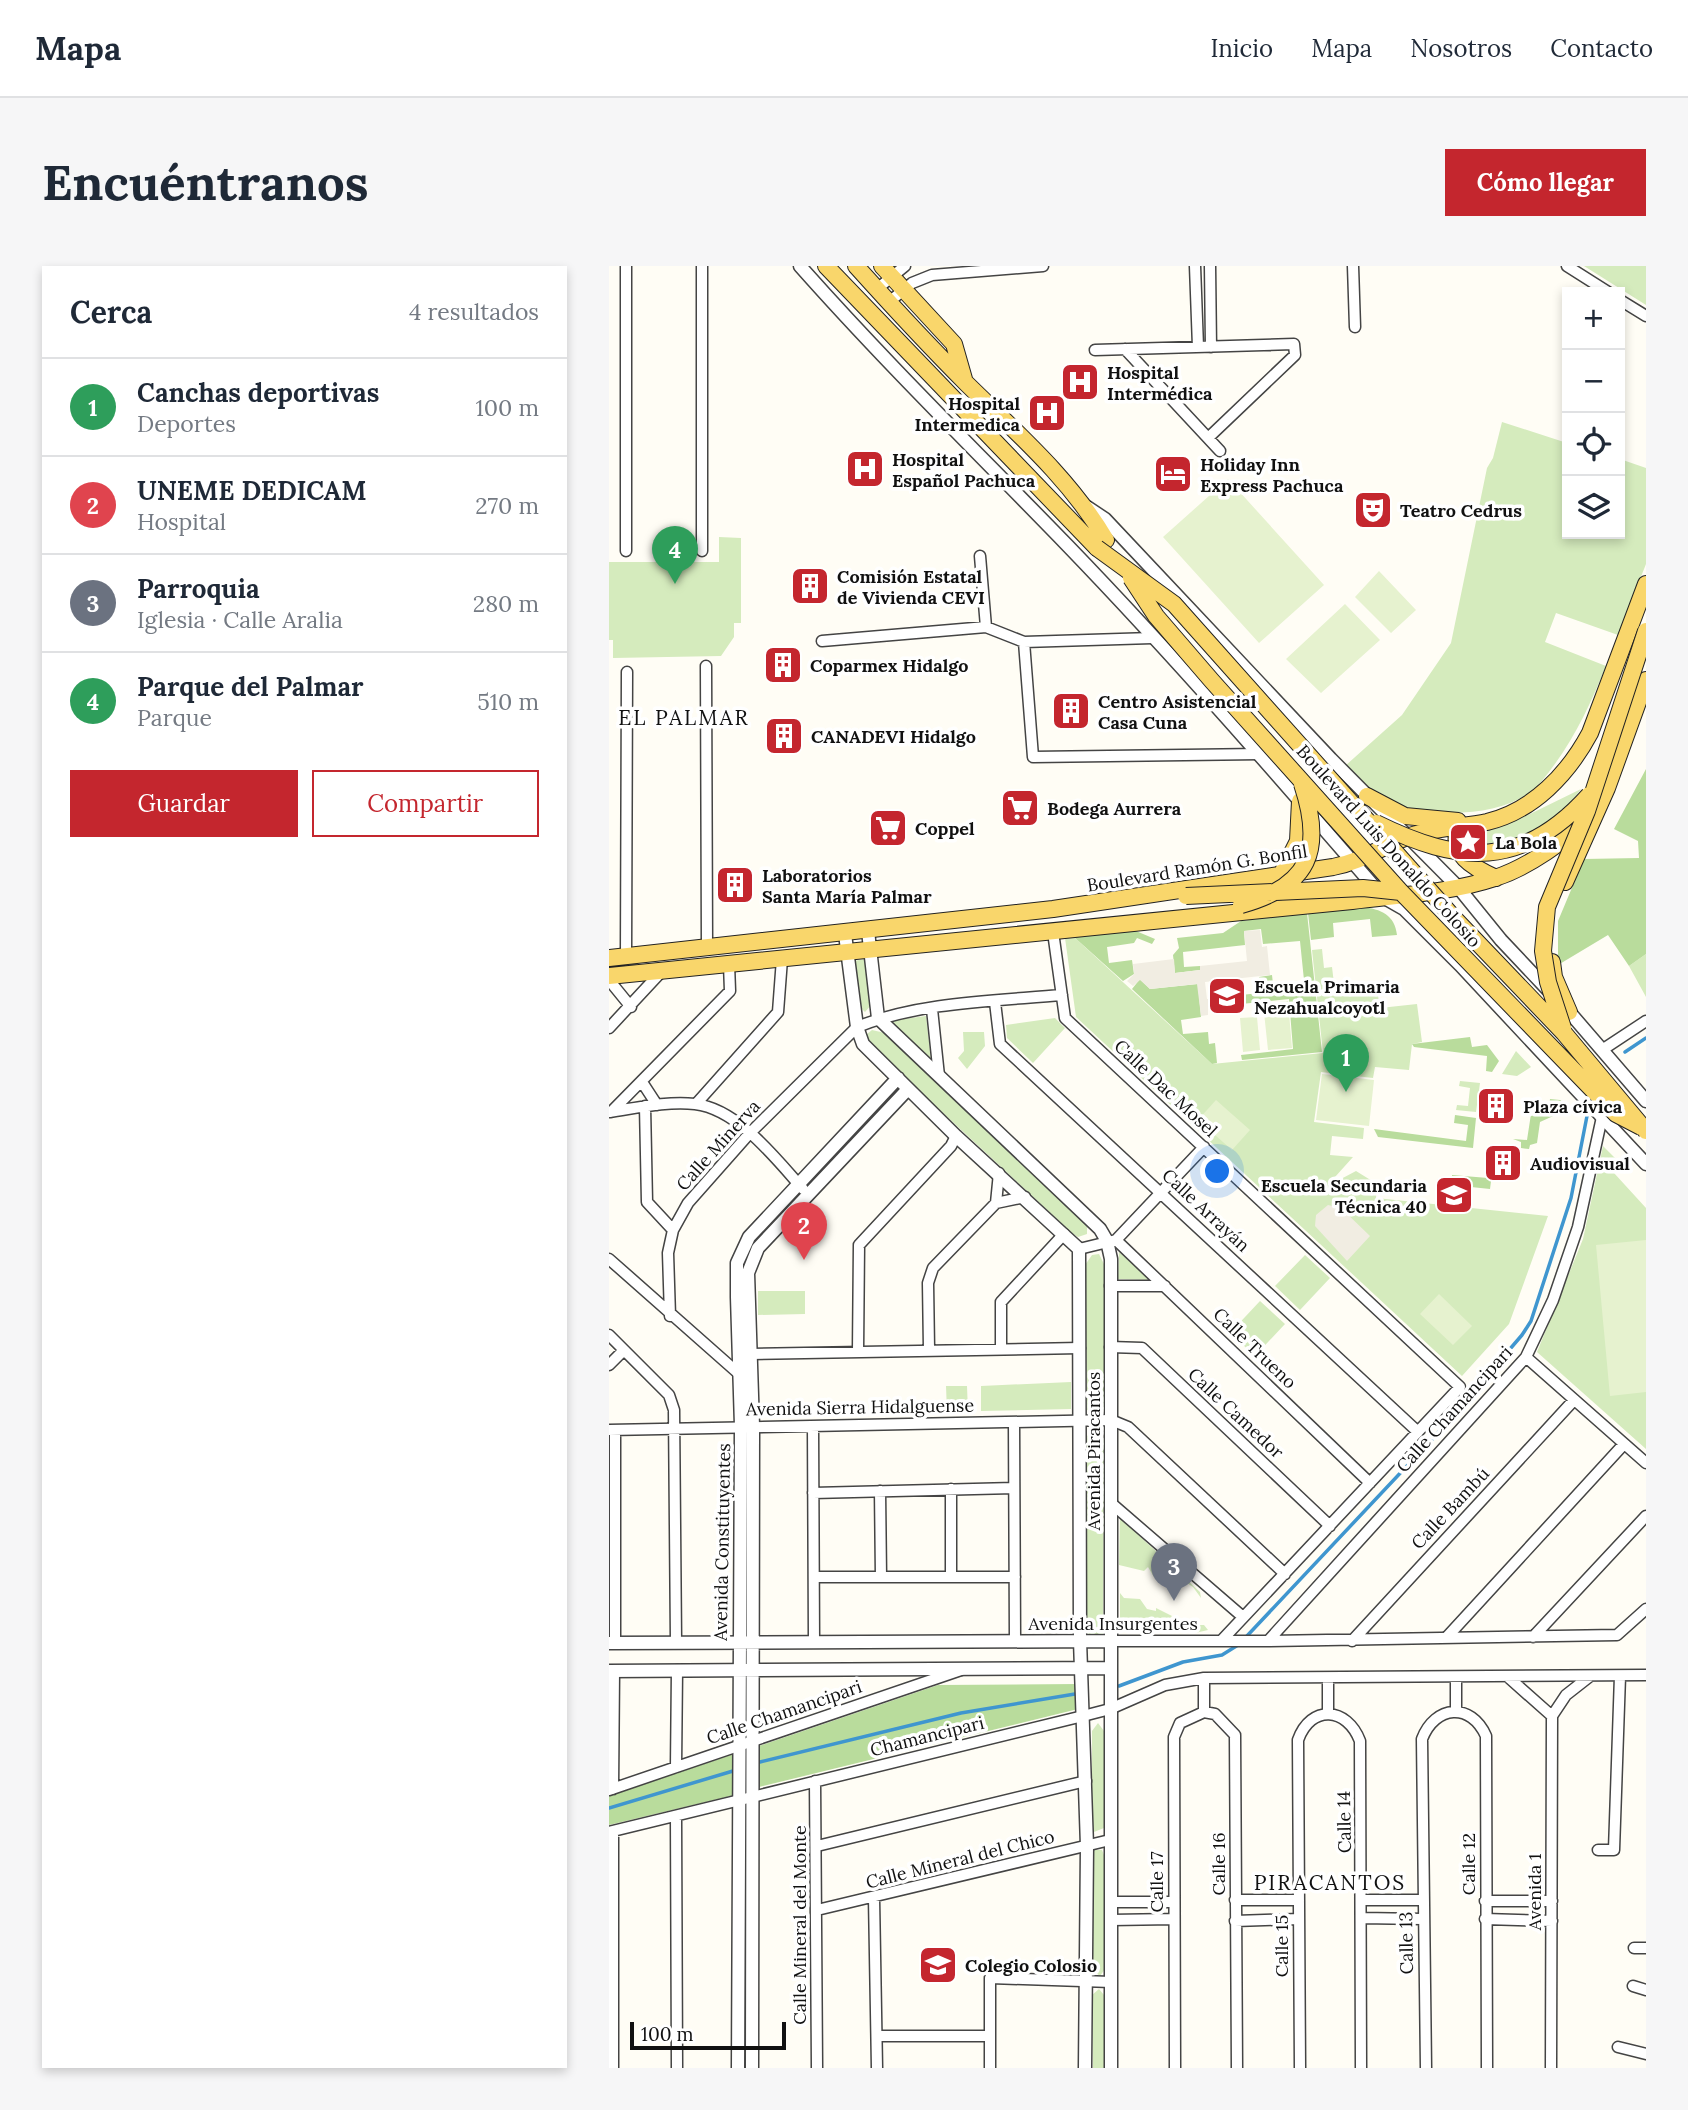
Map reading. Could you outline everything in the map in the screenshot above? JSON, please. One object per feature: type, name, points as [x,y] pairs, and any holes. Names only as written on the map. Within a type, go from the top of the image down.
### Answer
[{"type":"main road","name":"Boulevard Luis Donaldo Colosio","points":[[826,266],[1097,548],[1174,604],[1371,821],[1454,918],[1564,1033],[1646,1130]]},
{"type":"main road","name":"Boulevard Luis Donaldo Colosio","points":[[856,266],[965,382],[1054,468],[1086,507],[1156,616],[1401,892],[1616,1114],[1646,1130]]},
{"type":"main road","points":[[893,269],[902,289],[954,344],[965,382]]},
{"type":"main road","name":"Boulevard Ramón G. Bonfil","points":[[609,958],[845,934],[1136,897],[1333,867],[1353,863],[1410,835],[1509,815],[1557,780],[1577,756],[1590,733],[1646,584]]},
{"type":"main road","points":[[1564,1033],[1548,982],[1543,951],[1548,907],[1591,798],[1646,631]]},
{"type":"main road","points":[[1371,821],[1431,848],[1455,854],[1490,853],[1513,848],[1541,835],[1559,824],[1589,795],[1603,775],[1646,670]]},
{"type":"main road","points":[[1569,1012],[1554,977],[1549,948],[1551,924],[1646,680]]},
{"type":"main road","points":[[909,946],[953,933],[1241,905],[1269,897],[1295,879],[1304,867],[1312,845],[1312,819],[1299,775]]},
{"type":"main road","points":[[1367,796],[1397,813],[1432,820],[1464,821],[1509,815]]},
{"type":"main road","points":[[1282,873],[1298,841],[1300,801]]},
{"type":"main road","points":[[609,978],[1352,901],[1458,887],[1496,878],[1559,843],[1595,815]]},
{"type":"main road","points":[[1460,826],[1456,841],[1465,859],[1496,878]]},
{"type":"main road","points":[[1333,867],[1353,881],[1355,886],[1352,901]]},
{"type":"main road","points":[[1136,897],[1363,888],[1401,892]]},
{"type":"street","points":[[626,266],[626,551]]},
{"type":"street","points":[[702,266],[702,551]]},
{"type":"street","points":[[800,266],[1260,754],[1383,897],[1404,909],[1460,965],[1646,1164]]},
{"type":"street","points":[[889,302],[902,289],[932,275],[1043,266]]},
{"type":"street","points":[[1195,266],[1198,347]]},
{"type":"street","points":[[1210,266],[1211,347]]},
{"type":"street","points":[[1353,266],[1355,327]]},
{"type":"street","points":[[1567,266],[1600,287]]},
{"type":"street","points":[[877,289],[893,269]]},
{"type":"street","points":[[1197,298],[1210,297]]},
{"type":"street","points":[[1625,303],[1646,316]]},
{"type":"street","points":[[1095,350],[1294,344],[1295,355],[1208,438]]},
{"type":"street","points":[[1125,349],[1220,451]]},
{"type":"street","points":[[1086,507],[1105,519],[1367,796],[1410,835],[1646,1101]]},
{"type":"street","points":[[980,556],[986,627]]},
{"type":"street","points":[[822,641],[986,627],[1024,642],[1152,638]]},
{"type":"street","points":[[1024,642],[1033,757],[1260,754]]},
{"type":"street","points":[[706,666],[707,948]]},
{"type":"street","points":[[626,956],[627,672]]},
{"type":"street","points":[[1326,829],[1350,823],[1367,796]]},
{"type":"street","points":[[868,931],[878,1018],[1111,1240]]},
{"type":"street","name":"Calle Dac Mosel","points":[[1053,932],[1065,1017],[1460,1387]]},
{"type":"street","points":[[845,934],[857,1027],[863,1044],[956,1136],[1025,1197],[1079,1250],[1111,1240],[1162,1193],[1204,1147]]},
{"type":"street","points":[[1460,965],[1463,948],[1469,941],[1483,936],[1501,940]]},
{"type":"street","points":[[696,1104],[778,1012],[782,959]]},
{"type":"street","points":[[610,1112],[730,991],[729,964]]},
{"type":"street","points":[[609,1028],[662,971]]},
{"type":"street","points":[[609,978],[631,1007]]},
{"type":"street","points":[[857,1027],[878,1018],[932,1009],[1062,995]]},
{"type":"street","name":"Calle Arrayán","points":[[995,1002],[1000,1044],[1417,1432]]},
{"type":"street","points":[[932,1009],[939,1076]]},
{"type":"street","points":[[1602,1050],[1646,1021]]},
{"type":"street","name":"Calle Minerva","points":[[670,1316],[668,1253],[673,1230],[688,1203],[749,1134],[857,1027]]},
{"type":"street","points":[[1621,1073],[1646,1091]]},
{"type":"street","name":"Avenida Constituyentes","points":[[738,2068],[738,1968],[745,1799],[751,1742],[752,1642],[745,1374],[737,1297],[740,1256],[749,1237],[898,1079]]},
{"type":"street","points":[[642,1082],[657,1105]]},
{"type":"street","name":"Avenida Constituyentes","points":[[745,1374],[751,1354],[748,1273],[751,1259],[807,1194],[908,1089]]},
{"type":"street","points":[[610,1112],[645,1106],[696,1104],[728,1117],[749,1134],[807,1194]]},
{"type":"street","points":[[645,1106],[647,1202],[673,1230]]},
{"type":"street","name":"Calle Chamancipari","points":[[1263,1641],[1526,1357],[1553,1300],[1579,1227],[1602,1117]]},
{"type":"street","points":[[858,1351],[859,1245],[951,1146],[956,1136]]},
{"type":"street","points":[[996,1203],[999,1173]]},
{"type":"street","points":[[929,1349],[929,1274],[996,1203],[1025,1197]]},
{"type":"street","points":[[1002,1348],[1001,1302],[1064,1234]]},
{"type":"street","name":"Avenida Piracantos","points":[[1111,1240],[1111,2068]]},
{"type":"street","name":"Calle Trueno","points":[[1111,1240],[1165,1286],[1370,1483]]},
{"type":"street","name":"Avenida Piracantos","points":[[1079,1250],[1080,1640],[1087,1846],[1086,2068]]},
{"type":"street","points":[[609,1259],[670,1316],[745,1374]]},
{"type":"street","points":[[1110,1286],[1165,1286]]},
{"type":"street","points":[[609,1335],[669,1395],[675,1428],[676,1643]]},
{"type":"street","name":"Calle Camedor","points":[[1110,1347],[1142,1348],[1330,1526]]},
{"type":"street","points":[[751,1354],[1080,1348]]},
{"type":"street","points":[[609,1365],[624,1350]]},
{"type":"street","points":[[1526,1357],[1646,1463]]},
{"type":"street","name":"Calle Chamancipari","points":[[1226,1640],[1244,1617],[1460,1387]]},
{"type":"street","name":"Calle Bambú","points":[[1352,1641],[1574,1400]]},
{"type":"street","points":[[1111,1420],[1128,1427],[1285,1574]]},
{"type":"street","name":"Avenida Sierra Hidalguense","points":[[612,1430],[1111,1420]]},
{"type":"street","points":[[1014,1422],[1015,1640]]},
{"type":"street","name":"Avenida Constituyentes","points":[[747,1426],[737,1668],[738,1747],[745,1799],[752,1968],[752,2068]]},
{"type":"street","points":[[813,1426],[814,1641]]},
{"type":"street","points":[[612,1430],[612,1643]]},
{"type":"street","points":[[1446,1638],[1624,1444]]},
{"type":"street","points":[[813,1493],[1014,1488]]},
{"type":"street","points":[[951,1489],[951,1577]]},
{"type":"street","points":[[880,1491],[881,1577]]},
{"type":"street","points":[[1111,1503],[1244,1617]]},
{"type":"street","points":[[1533,1637],[1646,1516]]},
{"type":"street","points":[[814,1577],[1015,1577]]},
{"type":"street","name":"Avenida Insurgentes","points":[[612,1643],[1352,1641],[1617,1636],[1646,1609]]},
{"type":"street","name":"Calle Chamancipari","points":[[611,1789],[970,1667]]},
{"type":"street","points":[[611,1789],[611,1671],[737,1668],[1110,1668]]},
{"type":"street","points":[[677,1670],[677,1767]]},
{"type":"street","points":[[1110,1709],[1165,1685],[1204,1678],[1646,1675]]},
{"type":"street","points":[[1508,1677],[1552,1716],[1566,1695],[1590,1676]]},
{"type":"street","points":[[1598,1850],[1614,1850],[1620,1676]]},
{"type":"street","points":[[1456,1677],[1456,1712]]},
{"type":"street","points":[[1204,1678],[1204,1712]]},
{"type":"street","points":[[1328,1678],[1328,1714]]},
{"type":"street","name":"Chamancipari","points":[[611,1831],[1110,1709]]},
{"type":"street","name":"Calle 16","points":[[1204,1712],[1215,1714],[1235,1735],[1237,2068]]},
{"type":"street","name":"Calle 17","points":[[1175,2068],[1174,1737],[1180,1723],[1204,1712]]},
{"type":"street","name":"Calle 13","points":[[1426,2068],[1422,1919],[1422,1739],[1434,1719],[1444,1712],[1456,1712]]},
{"type":"street","name":"Calle 12","points":[[1456,1712],[1477,1720],[1486,1736],[1487,2068]]},
{"type":"street","name":"Calle 15","points":[[1300,2068],[1298,1740],[1303,1726],[1316,1716],[1328,1714]]},
{"type":"street","name":"Calle 14","points":[[1328,1714],[1339,1717],[1355,1728],[1360,1741],[1361,2068]]},
{"type":"street","name":"Avenida 1","points":[[1551,2068],[1552,1716]]},
{"type":"street","name":"Calle Mineral del Monte","points":[[815,1781],[817,2068]]},
{"type":"street","points":[[817,1846],[1086,1781]]},
{"type":"street","points":[[676,1816],[677,2068]]},
{"type":"street","points":[[611,1831],[613,2068]]},
{"type":"street","name":"Calle Mineral del Chico","points":[[817,1910],[1110,1840]]},
{"type":"street","points":[[874,1898],[877,2068]]},
{"type":"street","points":[[1235,1900],[1299,1899]]},
{"type":"street","points":[[1362,1900],[1423,1900]]},
{"type":"street","points":[[1485,1901],[1552,1901]]},
{"type":"street","points":[[1111,1902],[1173,1902]]},
{"type":"street","points":[[1111,1920],[1173,1919]]},
{"type":"street","points":[[1235,1921],[1299,1919]]},
{"type":"street","points":[[1362,1919],[1422,1919]]},
{"type":"street","points":[[1485,1920],[1552,1921]]},
{"type":"street","points":[[1634,1948],[1646,1948]]},
{"type":"street","points":[[738,1968],[752,1968]]},
{"type":"street","points":[[990,2068],[990,1979],[1111,1982]]},
{"type":"street","points":[[1633,1986],[1646,1990]]},
{"type":"street","points":[[877,2036],[990,2036]]},
{"type":"street","points":[[1618,2047],[1646,2054]]},
{"type":"green space","points":[[1584,266],[1646,266],[1646,305],[1625,292],[1625,287],[1617,287]]},
{"type":"green space","points":[[1502,422],[1562,441],[1562,539],[1625,539],[1625,461],[1646,468],[1646,564],[1618,635],[1556,613],[1545,642],[1606,666],[1578,726],[1541,782],[1525,796],[1503,806],[1478,811],[1424,811],[1398,805],[1375,796],[1357,784],[1345,766],[1402,715],[1451,643],[1487,468],[1493,458]]},
{"type":"green space","points":[[1228,479],[1324,585],[1259,643],[1163,537]]},
{"type":"green space","points":[[719,537],[741,538],[741,623],[734,623],[734,637],[721,656],[613,658],[613,640],[609,640],[609,562],[719,562]]},
{"type":"green space","points":[[1379,571],[1416,610],[1391,633],[1355,597]]},
{"type":"green space","points":[[1345,604],[1380,640],[1321,693],[1286,659]]},
{"type":"green space","points":[[1646,769],[1646,954],[1629,966],[1608,935],[1558,965],[1558,921],[1584,859],[1639,858],[1638,841],[1614,829]]},
{"type":"green space","points":[[1581,789],[1567,808],[1525,840],[1485,849],[1479,829],[1530,814]]},
{"type":"green space","points":[[1362,907],[1386,914],[1393,922],[1397,935],[1372,937],[1370,919],[1333,923],[1334,937],[1311,940],[1308,913]]},
{"type":"green space","points":[[1307,913],[1322,1052],[1242,1060],[1241,1055],[1293,1049],[1289,999],[1232,1005],[1231,996],[1260,993],[1259,977],[1272,975],[1274,993],[1305,990],[1300,941],[1263,944],[1261,929],[1244,931],[1245,945],[1183,952],[1184,967],[1200,966],[1200,970],[1175,973],[1173,955],[1179,948],[1177,938],[1223,933],[1241,921]]},
{"type":"green space","points":[[1136,931],[1155,939],[1152,944],[1137,938],[1134,943],[1107,947],[1109,963],[1132,960],[1134,974],[1123,981],[1074,937]]},
{"type":"green space","points":[[1074,937],[1212,1064],[1323,1053],[1312,950],[1322,949],[1324,968],[1332,967],[1335,992],[1377,989],[1380,1008],[1417,1004],[1422,1042],[1412,1044],[1409,1070],[1375,1067],[1373,1078],[1321,1072],[1314,1122],[1364,1128],[1363,1139],[1332,1136],[1330,1155],[1353,1157],[1335,1177],[1339,1180],[1356,1171],[1377,1184],[1376,1198],[1548,1216],[1509,1324],[1462,1376],[1076,1017],[1065,938]]},
{"type":"green space","points":[[1646,954],[1646,997],[1629,966]]},
{"type":"green space","points":[[865,959],[871,1005],[865,1012],[860,1007],[854,961]]},
{"type":"green space","points":[[1140,979],[1150,989],[1198,984],[1201,1017],[1181,1020],[1183,1034],[1208,1032],[1209,1044],[1215,1043],[1217,1063],[1212,1064],[1132,989]]},
{"type":"green space","points":[[1288,1001],[1292,1048],[1268,1050],[1263,1003]]},
{"type":"green space","points":[[926,1016],[931,1059],[889,1021]]},
{"type":"green space","points":[[1257,1017],[1260,1050],[1243,1052],[1240,1018]]},
{"type":"green space","points":[[1055,1018],[1065,1028],[1033,1063],[1007,1038],[1006,1025]]},
{"type":"green space","points":[[872,1030],[885,1033],[1087,1223],[1087,1234],[1078,1237],[1072,1233],[872,1047],[867,1040],[867,1034]]},
{"type":"green space","points":[[963,1032],[984,1032],[985,1046],[967,1069],[958,1058],[964,1051]]},
{"type":"green space","points":[[1470,1037],[1472,1047],[1487,1045],[1499,1061],[1492,1072],[1486,1071],[1487,1056],[1414,1047],[1412,1044]]},
{"type":"green space","points":[[1516,1051],[1531,1067],[1517,1076],[1502,1074]]},
{"type":"green space","points":[[1322,1074],[1374,1080],[1369,1126],[1316,1120]]},
{"type":"green space","points":[[1460,1081],[1480,1083],[1476,1112],[1456,1110],[1457,1105],[1468,1106],[1470,1088],[1459,1086]]},
{"type":"green space","points":[[1550,1099],[1560,1100],[1567,1105],[1562,1112],[1540,1122],[1537,1143],[1530,1145],[1529,1149],[1521,1148],[1521,1142],[1513,1139],[1527,1140],[1531,1114],[1548,1116]]},
{"type":"green space","points":[[1216,1100],[1250,1130],[1232,1150],[1198,1120]]},
{"type":"green space","points":[[1455,1115],[1476,1118],[1473,1148],[1378,1137],[1374,1129],[1466,1141],[1468,1125],[1454,1123]]},
{"type":"green space","points":[[1603,1146],[1617,1160],[1614,1173],[1646,1208],[1646,1449],[1537,1352],[1583,1239]]},
{"type":"green space","points":[[1490,1165],[1493,1165],[1490,1189],[1452,1185],[1452,1175],[1488,1178]]},
{"type":"green space","points":[[1646,1240],[1646,1392],[1610,1396],[1596,1245]]},
{"type":"green space","points":[[1119,1252],[1150,1280],[1118,1279]]},
{"type":"green space","points":[[1099,1254],[1104,1264],[1105,1402],[1104,1409],[1099,1414],[1090,1413],[1087,1409],[1085,1265],[1092,1255]]},
{"type":"green space","points":[[1305,1255],[1330,1278],[1300,1310],[1275,1286]]},
{"type":"green space","points":[[758,1291],[805,1291],[805,1314],[758,1315]]},
{"type":"green space","points":[[1439,1294],[1472,1326],[1453,1345],[1420,1314]]},
{"type":"green space","points":[[1260,1301],[1285,1324],[1255,1356],[1230,1333]]},
{"type":"green space","points":[[1071,1382],[1071,1409],[981,1411],[981,1386]]},
{"type":"green space","points":[[946,1386],[967,1386],[968,1412],[947,1412]]},
{"type":"green space","points":[[1092,1430],[1098,1430],[1104,1440],[1103,1634],[1086,1634],[1086,1438]]},
{"type":"green space","points":[[1120,1518],[1200,1592],[1201,1598],[1193,1587],[1175,1575],[1154,1577],[1148,1567],[1144,1571],[1119,1565]]},
{"type":"green space","points":[[1120,1593],[1124,1598],[1140,1599],[1147,1609],[1156,1611],[1156,1608],[1172,1616],[1169,1619],[1177,1625],[1204,1625],[1208,1630],[1195,1633],[1194,1629],[1129,1630],[1120,1633]]},
{"type":"green space","points":[[1078,1684],[1078,1709],[759,1787],[759,1746],[938,1685]]},
{"type":"green space","points":[[1098,1723],[1104,1731],[1104,1828],[1094,1832],[1092,1731]]},
{"type":"green space","points":[[734,1754],[735,1795],[609,1825],[609,1796]]},
{"type":"green space","points":[[1094,1850],[1102,1850],[1104,1855],[1105,1969],[1100,1976],[1091,1969],[1091,1856]]},
{"type":"green space","points":[[1099,1989],[1104,1995],[1104,2068],[1093,2068],[1092,1995]]},
{"type":"shaded area","points":[[1260,930],[1262,947],[1267,946],[1270,975],[1205,982],[1207,999],[1226,997],[1227,1005],[1208,1007],[1208,1015],[1201,1016],[1197,984],[1150,989],[1140,980],[1133,986],[1127,981],[1134,974],[1133,964],[1174,959],[1175,973],[1200,970],[1200,966],[1247,961],[1244,931]]},
{"type":"shaded area","points":[[1328,1205],[1341,1208],[1370,1236],[1347,1261],[1315,1226],[1316,1215]]},
{"type":"waterway","points":[[1625,1052],[1646,1038]]},
{"type":"waterway","points":[[1246,1637],[1437,1434],[1522,1335],[1531,1321],[1571,1198],[1587,1116]]},
{"type":"waterway","points":[[1119,1686],[1183,1662],[1222,1655],[1238,1645]]},
{"type":"waterway","points":[[760,1762],[961,1713],[1075,1694]]},
{"type":"waterway","points":[[609,1808],[733,1771]]},
{"type":"place","name":"Hospital Intermédica","points":[[1080,382]]},
{"type":"place","name":"Hospital Intermedica","points":[[1047,413]]},
{"type":"place","name":"Hospital Español Pachuca","points":[[865,469]]},
{"type":"place","name":"Holiday Inn Express Pachuca","points":[[1173,474]]},
{"type":"place","name":"Teatro Cedrus","points":[[1373,510]]},
{"type":"place","name":"Parque del Palmar","points":[[675,584]]},
{"type":"place","name":"Comisión Estatal de Vivienda CEVI","points":[[810,586]]},
{"type":"place","name":"Coparmex Hidalgo","points":[[783,665]]},
{"type":"place","name":"Centro Asistencial Casa Cuna","points":[[1071,711]]},
{"type":"place","name":"CANADEVI Hidalgo","points":[[784,736]]},
{"type":"place","name":"Bodega Aurrera","points":[[1020,808]]},
{"type":"place","name":"Coppel","points":[[888,828]]},
{"type":"place","name":"La Bola","points":[[1468,842]]},
{"type":"place","name":"Laboratorios Santa María Palmar","points":[[735,885]]},
{"type":"place","name":"Escuela Primaria Nezahualcoyotl","points":[[1227,996]]},
{"type":"place","name":"Canchas deportivas","points":[[1346,1092]]},
{"type":"place","name":"Plaza cívica","points":[[1496,1106]]},
{"type":"place","name":"Audiovisual","points":[[1503,1163]]},
{"type":"place","name":"Escuela Secundaria Técnica 40","points":[[1454,1195]]},
{"type":"place","name":"UNEME DEDICAM","points":[[804,1260]]},
{"type":"place","name":"Parroquia","points":[[1174,1601]]},
{"type":"place","name":"Colegio Colosio","points":[[938,1965]]},
{"type":"district","name":"EL PALMAR","points":[[684,717]]},
{"type":"district","name":"PIRACANTOS","points":[[1330,1882]]}]
